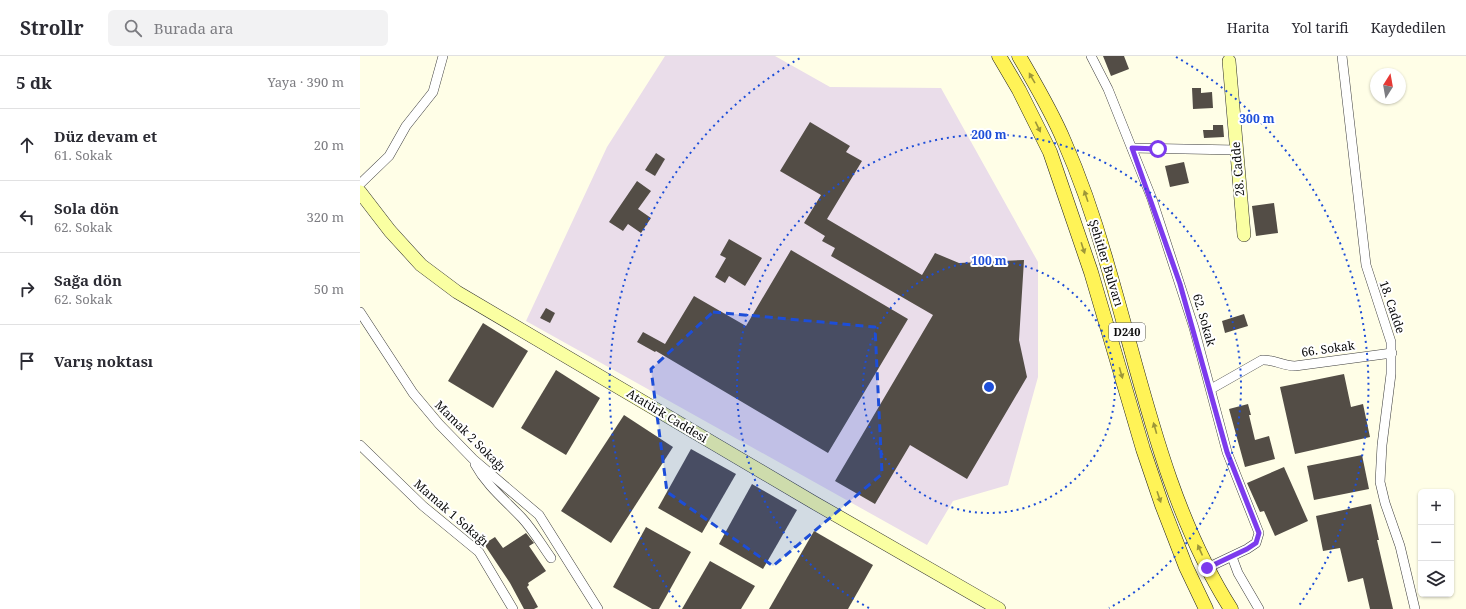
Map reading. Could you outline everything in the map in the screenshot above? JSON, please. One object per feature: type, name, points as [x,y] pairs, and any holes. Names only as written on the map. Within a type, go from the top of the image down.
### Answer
[{"type":"main road","name":"Şehitler Bulvarı","points":[[999,56],[1019,90],[1050,152],[1091,272],[1152,477],[1186,567],[1206,609]]},
{"type":"main road","name":"Şehitler Bulvarı","points":[[1019,56],[1064,140],[1078,176],[1108,266],[1159,442],[1188,523],[1207,568],[1231,609]]},
{"type":"main road","name":"28. Cadde","points":[[1228,58],[1244,235]]},
{"type":"main road","name":"Atatürk Caddesi","points":[[360,192],[390,231],[421,266],[457,292],[999,609]]},
{"type":"street","points":[[360,184],[389,156],[406,126],[433,92],[443,56]]},
{"type":"street","name":"62. Sokak","points":[[1091,56],[1102,76],[1132,148],[1178,277],[1211,389],[1227,452],[1259,533],[1256,543],[1232,557],[1207,568]]},
{"type":"street","name":"18. Cadde","points":[[1342,56],[1366,265],[1390,334],[1392,353],[1382,445],[1380,482],[1385,503],[1406,568],[1415,609]]},
{"type":"street","points":[[1132,148],[1237,150]]},
{"type":"street","name":"Mamak 2 Sokağı","points":[[360,312],[425,409],[473,459],[539,515],[598,609]]},
{"type":"street","name":"66. Sokak","points":[[1211,389],[1255,364],[1267,360],[1295,366],[1392,353]]},
{"type":"street","name":"Mamak 1 Sokağı","points":[[360,445],[423,506],[479,552],[513,609]]},
{"type":"street","points":[[473,459],[486,482],[522,518],[550,558]]},
{"type":"street","points":[[1232,557],[1238,574],[1259,609]]},
{"type":"highlighted area","points":[[713,312],[875,327],[882,474],[773,566],[667,492],[651,369]]},
{"type":"shaded area","points":[[665,56],[775,56],[830,87],[941,88],[1038,262],[1038,377],[1008,485],[953,501],[927,545],[526,321],[607,147]]},
{"type":"building","points":[[1103,56],[1124,56],[1129,69],[1111,76]]},
{"type":"building","points":[[1192,88],[1201,88],[1201,93],[1212,92],[1213,108],[1193,109]]},
{"type":"building","points":[[810,122],[850,146],[846,152],[862,161],[827,219],[922,275],[935,253],[959,263],[1024,260],[1019,340],[1027,377],[967,479],[910,445],[875,504],[835,481],[933,315],[831,256],[835,248],[822,241],[825,236],[804,223],[821,195],[780,171]]},
{"type":"building","points":[[1213,125],[1223,125],[1224,137],[1204,138],[1203,130],[1213,130]]},
{"type":"building","points":[[656,153],[665,159],[655,176],[645,170]]},
{"type":"building","points":[[1184,162],[1189,183],[1170,187],[1165,166]]},
{"type":"building","points":[[637,181],[651,191],[638,209],[651,218],[641,233],[628,224],[623,231],[609,222]]},
{"type":"building","points":[[1274,203],[1278,233],[1256,236],[1252,206]]},
{"type":"building","points":[[729,239],[762,258],[745,286],[729,276],[725,283],[715,277],[726,258],[720,255]]},
{"type":"building","points":[[791,250],[908,319],[828,453],[656,351],[655,352],[637,342],[643,332],[665,344],[694,296],[746,326]]},
{"type":"building","points":[[546,308],[555,313],[550,323],[540,318]]},
{"type":"building","points":[[1244,314],[1248,326],[1225,333],[1222,321]]},
{"type":"building","points":[[483,323],[528,351],[493,408],[448,381]]},
{"type":"building","points":[[556,370],[600,398],[566,455],[521,428]]},
{"type":"building","points":[[1344,374],[1351,407],[1363,404],[1370,437],[1295,454],[1280,387]]},
{"type":"building","points":[[1248,404],[1255,440],[1269,436],[1275,459],[1245,467],[1229,409]]},
{"type":"building","points":[[624,415],[673,447],[611,543],[561,511]]},
{"type":"building","points":[[691,449],[736,474],[702,533],[658,508]]},
{"type":"building","points":[[1362,455],[1369,489],[1314,500],[1307,466]]},
{"type":"building","points":[[1284,467],[1308,521],[1275,536],[1264,511],[1260,512],[1247,483]]},
{"type":"building","points":[[752,484],[797,510],[763,569],[719,544]]},
{"type":"building","points":[[1371,504],[1379,540],[1377,540],[1393,609],[1370,609],[1363,578],[1348,582],[1340,548],[1323,551],[1316,516]]},
{"type":"building","points":[[646,527],[691,552],[659,609],[652,609],[613,587]]},
{"type":"building","points":[[814,531],[873,565],[848,609],[769,609]]},
{"type":"building","points":[[526,533],[534,543],[529,546],[546,571],[528,583],[529,585],[527,587],[538,607],[534,609],[524,609],[510,583],[484,544],[495,537],[503,548]]},
{"type":"building","points":[[710,561],[755,586],[741,609],[682,609]]},
{"type":"route","points":[[1158,149],[1132,148],[1152,199],[1194,328],[1227,452],[1259,533],[1256,543],[1232,557],[1207,568]]}]
